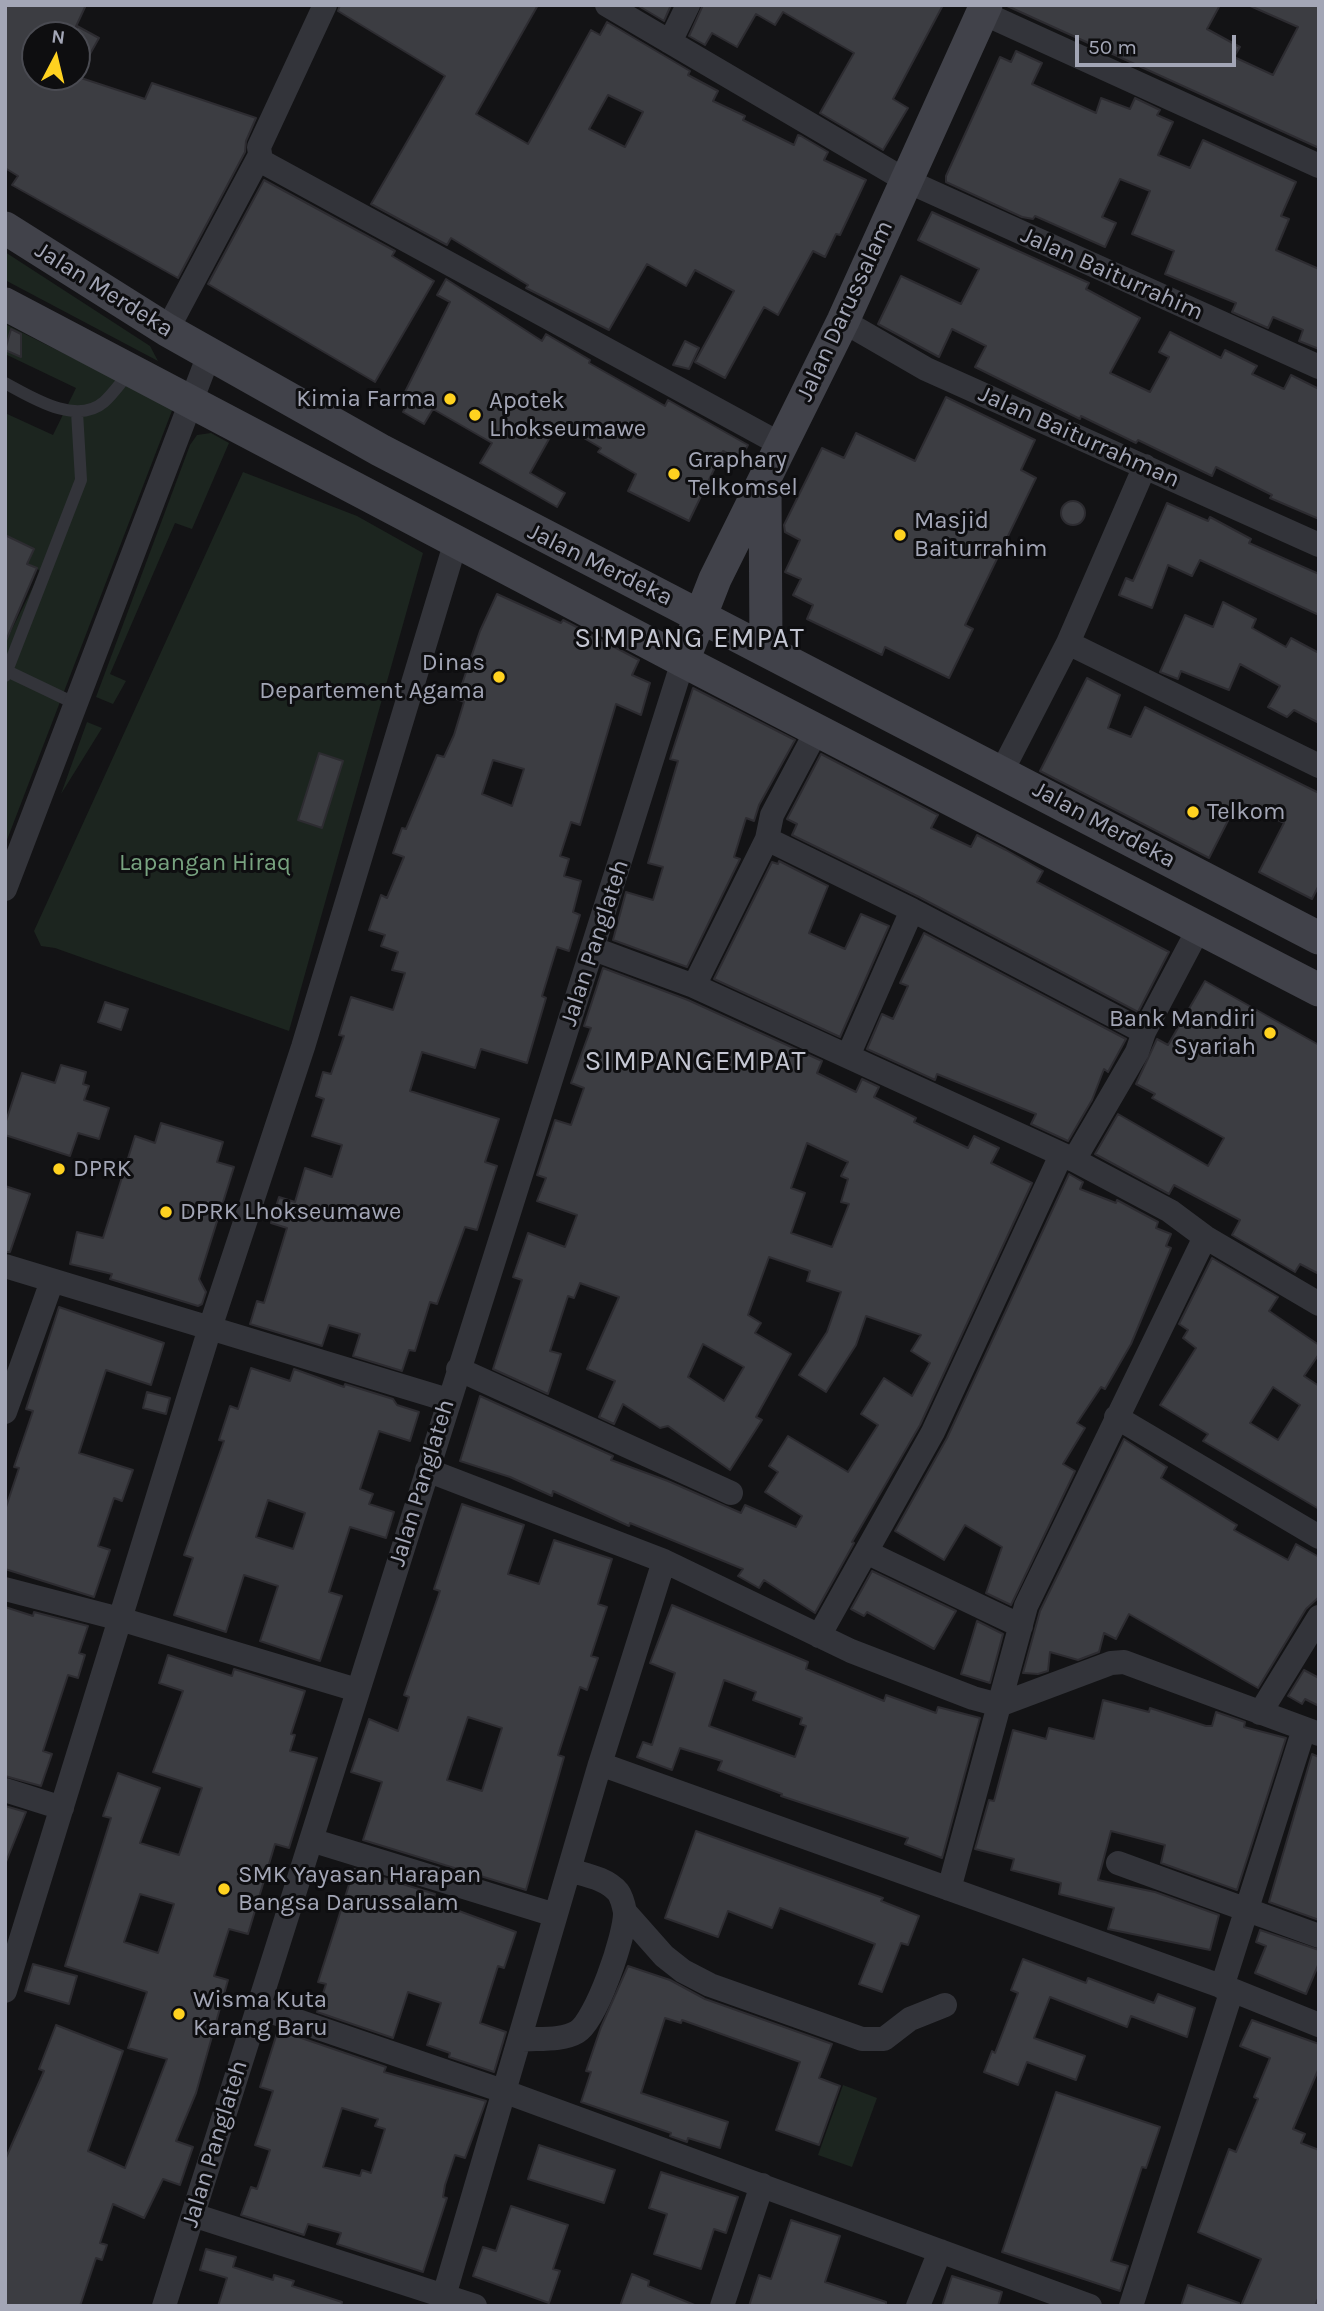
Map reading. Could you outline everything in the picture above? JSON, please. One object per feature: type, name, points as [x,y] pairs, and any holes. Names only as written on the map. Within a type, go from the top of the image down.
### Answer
[{"type":"main road","name":"Jalan Darussalam","points":[[683,661],[699,614],[715,579],[843,321],[984,9]]},
{"type":"main road","name":"Jalan Merdeka","points":[[5,228],[167,330],[380,450],[528,529],[766,648],[1319,938]]},
{"type":"main road","name":"Jalan Merdeka","points":[[5,304],[683,661],[1319,990]]},
{"type":"main road","points":[[765,481],[766,648]]},
{"type":"main road","points":[[528,529],[674,579],[715,579]]},
{"type":"street","points":[[167,330],[259,158],[259,147],[325,5]]},
{"type":"street","name":"Jalan Baiturrahim","points":[[607,5],[905,180],[1319,367]]},
{"type":"street","points":[[670,42],[688,5]]},
{"type":"street","points":[[984,9],[1319,166]]},
{"type":"street","points":[[259,158],[265,164],[782,445]]},
{"type":"street","name":"Jalan Baiturrahman","points":[[843,321],[926,369],[1319,545]]},
{"type":"street","points":[[5,889],[210,352]]},
{"type":"street","points":[[1002,771],[1068,643],[1145,466]]},
{"type":"street","points":[[5,1991],[210,1328],[303,1047],[456,541]]},
{"type":"street","points":[[1068,643],[1319,766]]},
{"type":"street","name":"Jalan Panglateh","points":[[164,2306],[356,1690],[594,948],[683,661]]},
{"type":"street","points":[[695,986],[767,839],[772,815],[817,730]]},
{"type":"street","points":[[767,839],[912,910],[1144,1032]]},
{"type":"street","points":[[848,1056],[912,910]]},
{"type":"street","points":[[819,1636],[933,1432],[1068,1158],[1137,1052],[1144,1032],[1199,928]]},
{"type":"street","points":[[594,948],[695,986],[1068,1158],[1170,1211],[1205,1237],[1319,1304]]},
{"type":"street","points":[[949,1889],[1026,1606],[1205,1237]]},
{"type":"street","points":[[5,1266],[448,1400]]},
{"type":"street","points":[[5,1412],[51,1281]]},
{"type":"street","points":[[458,1369],[731,1493]]},
{"type":"street","points":[[1116,1417],[1319,1537]]},
{"type":"street","points":[[427,1469],[664,1561],[819,1636],[974,1699],[999,1705],[1111,1664],[1124,1662],[1311,1732],[1247,1909],[1227,1989],[1131,2306]]},
{"type":"street","points":[[866,1552],[1021,1626]]},
{"type":"street","points":[[442,2300],[600,1764],[664,1561]]},
{"type":"street","points":[[5,1589],[120,1619],[356,1690]]},
{"type":"street","points":[[1260,1713],[1319,1616]]},
{"type":"street","points":[[600,1764],[1227,1989],[1319,2025]]},
{"type":"street","points":[[5,1790],[62,1808]]},
{"type":"street","points":[[311,1840],[555,1915]]},
{"type":"street","points":[[1118,1863],[1319,1936]]},
{"type":"street","points":[[569,1870],[605,1881],[619,1893],[625,1912],[664,1956],[683,1971],[710,1985],[862,2039],[884,2039],[910,2019],[946,2005]]},
{"type":"street","points":[[519,2040],[569,2036],[581,2031],[601,1995],[625,1912]]},
{"type":"street","points":[[257,2007],[503,2091],[1090,2306]]},
{"type":"street","points":[[722,2306],[762,2185]]},
{"type":"street","points":[[193,2215],[442,2300],[475,2306]]},
{"type":"street","points":[[918,2306],[940,2250]]},
{"type":"lane","points":[[5,383],[52,405],[77,412],[91,411],[104,402],[131,371]]},
{"type":"lane","points":[[74,703],[6,674],[81,480],[77,412]]},
{"type":"green space","points":[[5,252],[150,346],[158,361],[5,280]]},
{"type":"green space","points":[[5,324],[173,408],[5,845],[5,643],[41,571],[27,564],[34,549],[5,535],[5,413],[53,435],[76,388],[5,354]]},
{"type":"green space","points":[[211,433],[229,443],[192,529],[175,523],[110,674],[126,681],[113,704],[96,697],[190,445],[197,435]]},
{"type":"green space","name":"Lapangan Hiraq","points":[[243,472],[357,516],[423,553],[289,1031],[55,948],[41,946],[34,931]]},
{"type":"green space","points":[[87,722],[102,728],[61,794]]},
{"type":"green space","points":[[843,2085],[877,2098],[852,2167],[818,2155]]},
{"type":"building","points":[[5,5],[86,5],[79,21],[21,21],[21,91],[91,91],[91,81],[145,99],[152,83],[256,118],[246,141],[245,152],[178,278],[12,185],[18,176],[5,168]]},
{"type":"building","points":[[340,5],[538,5],[476,114],[528,144],[591,30],[600,35],[607,22],[690,71],[688,75],[718,91],[713,101],[745,116],[743,120],[794,145],[798,135],[801,136],[828,152],[824,160],[866,180],[840,235],[836,234],[825,257],[813,251],[778,315],[764,307],[725,378],[695,362],[734,291],[695,270],[686,286],[647,264],[609,330],[526,288],[528,285],[451,238],[447,245],[371,204],[445,76],[338,11]],"holes":[[[608,95],[643,112],[625,147],[589,129]]]},
{"type":"building","points":[[637,5],[671,5],[664,21]]},
{"type":"building","points":[[703,5],[943,5],[893,99],[908,108],[883,150],[820,113],[854,53],[783,12],[775,25],[756,14],[737,47],[712,33],[705,45],[689,36]]},
{"type":"building","points":[[1005,5],[1220,5],[1207,29],[1240,47],[1234,57],[1273,75],[1298,27],[1248,5],[1319,5],[1319,148]]},
{"type":"building","points":[[91,34],[99,38],[91,52]]},
{"type":"building","points":[[1016,51],[1042,63],[1032,84],[1096,113],[1101,98],[1130,109],[1135,98],[1160,110],[1157,115],[1173,122],[1158,155],[1190,168],[1203,140],[1296,182],[1281,216],[1289,219],[1276,250],[1319,269],[1319,349],[1299,341],[1303,330],[1273,317],[1268,328],[1232,312],[1236,303],[1165,274],[1174,251],[1132,234],[1150,191],[1120,179],[1102,217],[1116,223],[1105,247],[1035,216],[1033,219],[1022,217],[946,182],[946,176],[1000,57],[1011,62]]},
{"type":"building","points":[[264,180],[395,251],[392,256],[434,281],[375,382],[208,284]]},
{"type":"building","points":[[932,212],[1089,283],[1086,289],[1140,318],[1110,373],[1150,392],[1169,357],[1159,352],[1170,332],[1221,358],[1225,350],[1257,366],[1252,374],[1284,389],[1291,375],[1319,389],[1319,519],[1270,498],[1272,495],[1216,467],[1212,476],[1138,440],[1136,443],[1081,416],[1080,419],[975,367],[986,346],[952,329],[939,357],[878,324],[901,276],[961,304],[979,269],[918,240]]},
{"type":"building","points":[[446,279],[542,341],[546,334],[590,360],[589,363],[665,406],[668,400],[748,445],[740,460],[723,451],[689,521],[628,491],[636,474],[598,452],[601,448],[558,423],[530,473],[565,493],[557,507],[480,463],[492,443],[433,409],[424,424],[403,412],[410,400],[403,396],[450,302],[437,295]]},
{"type":"building","points":[[11,329],[21,334],[21,357],[5,350]]},
{"type":"building","points":[[685,341],[699,348],[689,369],[673,365]]},
{"type":"building","name":"Masjid Baiturrahim","points":[[946,397],[1035,440],[1021,470],[1036,478],[965,625],[973,629],[949,678],[885,647],[882,655],[807,619],[813,605],[793,595],[801,579],[785,572],[800,540],[785,532],[784,525],[822,448],[844,458],[856,433],[915,461]]},
{"type":"building","points":[[1073,501],[1082,504],[1085,513],[1082,522],[1073,525],[1064,522],[1061,513],[1064,504]]},
{"type":"building","points":[[1167,503],[1208,521],[1210,517],[1251,539],[1249,543],[1319,574],[1319,615],[1200,560],[1192,576],[1168,565],[1152,608],[1119,595],[1126,578],[1133,581]]},
{"type":"building","points":[[5,535],[34,549],[27,564],[37,568],[5,643]]},
{"type":"building","points":[[497,594],[561,623],[563,620],[639,660],[632,675],[650,683],[641,715],[616,704],[580,825],[571,822],[560,856],[569,859],[564,876],[581,881],[573,912],[580,915],[569,951],[557,947],[542,996],[546,998],[527,1063],[481,1049],[475,1068],[422,1052],[410,1091],[499,1119],[485,1162],[497,1166],[477,1230],[465,1227],[437,1304],[430,1302],[415,1351],[409,1350],[402,1371],[353,1356],[360,1334],[329,1325],[322,1346],[250,1324],[257,1301],[264,1303],[287,1228],[271,1223],[279,1197],[295,1202],[305,1168],[332,1177],[342,1145],[312,1136],[324,1099],[316,1096],[323,1072],[331,1074],[344,1036],[339,1035],[351,997],[393,1010],[405,973],[392,970],[398,952],[381,946],[385,935],[369,930],[381,895],[387,898],[404,857],[393,853],[402,828],[406,829],[437,755],[444,757],[454,735],[464,702],[457,699],[480,631]],"holes":[[[493,760],[524,769],[512,806],[482,794]]]},
{"type":"building","points":[[1223,602],[1256,619],[1252,628],[1286,647],[1291,638],[1319,653],[1319,723],[1294,710],[1287,717],[1268,707],[1280,686],[1240,664],[1229,690],[1181,671],[1178,679],[1160,672],[1185,615],[1213,627]]},
{"type":"building","points":[[1087,678],[1120,695],[1108,728],[1131,737],[1145,707],[1319,793],[1319,885],[1312,899],[1259,872],[1284,823],[1238,801],[1209,858],[1040,771]]},
{"type":"building","points":[[693,688],[795,740],[759,805],[754,821],[746,818],[734,857],[740,859],[687,967],[613,940],[626,892],[653,900],[663,867],[648,863],[678,761],[670,759]]},
{"type":"building","points":[[319,753],[343,761],[322,828],[298,820]]},
{"type":"building","points":[[821,754],[938,815],[931,828],[971,847],[977,835],[1006,850],[1043,871],[1037,882],[1169,952],[1138,1012],[919,897],[792,835],[797,824],[787,819]]},
{"type":"building","points":[[779,861],[828,886],[809,933],[845,949],[861,914],[889,926],[840,1037],[714,979],[772,862],[778,864]]},
{"type":"building","points":[[924,933],[1126,1039],[1108,1072],[1104,1069],[1092,1100],[1068,1141],[1031,1124],[1036,1114],[937,1074],[935,1080],[867,1049],[882,1014],[893,1019],[908,986],[900,983]]},
{"type":"building","points":[[603,968],[688,1000],[822,1061],[817,1073],[856,1092],[862,1079],[879,1087],[874,1097],[916,1118],[914,1122],[968,1148],[974,1136],[999,1148],[991,1163],[1032,1183],[920,1425],[852,1542],[854,1543],[815,1613],[764,1580],[759,1588],[738,1576],[743,1569],[630,1523],[629,1526],[553,1491],[552,1496],[510,1477],[460,1461],[480,1396],[613,1456],[611,1460],[741,1513],[745,1505],[796,1527],[802,1516],[765,1492],[778,1472],[769,1466],[788,1436],[848,1472],[878,1425],[861,1414],[884,1378],[912,1396],[930,1363],[911,1351],[921,1335],[866,1316],[856,1345],[826,1392],[799,1375],[827,1332],[841,1292],[807,1281],[810,1271],[769,1257],[748,1315],[761,1323],[755,1333],[791,1354],[756,1417],[762,1420],[730,1470],[668,1426],[660,1428],[623,1404],[614,1424],[599,1417],[615,1381],[587,1369],[619,1297],[580,1283],[574,1298],[568,1296],[550,1351],[561,1354],[548,1394],[493,1369],[522,1280],[513,1277],[528,1233],[565,1247],[577,1215],[537,1201],[546,1178],[537,1175],[555,1120],[571,1125],[584,1088],[571,1083],[591,1028],[584,1026]],"holes":[[[807,1143],[848,1162],[841,1176],[848,1179],[841,1202],[849,1204],[832,1247],[791,1233],[805,1193],[791,1188]],[[703,1344],[744,1367],[724,1401],[688,1377]]]},
{"type":"building","points":[[1205,981],[1319,1045],[1319,1274],[1300,1264],[1295,1272],[1232,1235],[1240,1220],[1174,1185],[1169,1194],[1095,1154],[1118,1114],[1208,1166],[1224,1138],[1152,1098],[1155,1094],[1136,1084],[1157,1039],[1168,1045]]},
{"type":"building","points":[[105,1002],[128,1009],[121,1030],[98,1022]]},
{"type":"building","name":"DPRK","points":[[61,1065],[86,1072],[83,1084],[89,1086],[84,1100],[109,1108],[99,1139],[78,1133],[70,1156],[5,1135],[5,1124],[22,1073],[55,1083]]},
{"type":"building","name":"DPRK Lhokseumawe","points":[[161,1123],[223,1142],[217,1162],[234,1167],[199,1279],[206,1292],[202,1304],[198,1306],[110,1279],[112,1274],[70,1264],[77,1232],[103,1238],[135,1136],[155,1143]]},
{"type":"building","points":[[1069,1174],[1083,1182],[1080,1189],[1116,1203],[1117,1200],[1158,1222],[1156,1228],[1171,1234],[1166,1246],[1171,1248],[1131,1344],[1105,1389],[1101,1387],[1077,1423],[1085,1428],[1063,1464],[1075,1471],[1011,1605],[986,1593],[1002,1547],[965,1525],[944,1560],[895,1531],[947,1438]]},
{"type":"building","points":[[5,1186],[30,1194],[10,1252],[5,1252]]},
{"type":"building","points":[[1212,1258],[1278,1297],[1269,1311],[1319,1345],[1319,1354],[1304,1376],[1319,1386],[1319,1509],[1203,1441],[1208,1434],[1160,1405],[1196,1348],[1183,1338],[1188,1330],[1179,1324]],"holes":[[[1273,1387],[1300,1405],[1278,1440],[1250,1423]]]},
{"type":"building","points":[[59,1307],[164,1343],[151,1385],[106,1370],[79,1453],[133,1470],[122,1501],[114,1498],[98,1546],[110,1550],[94,1597],[5,1569],[5,1510],[19,1468],[14,1467],[33,1411],[26,1409]]},
{"type":"building","points":[[251,1368],[290,1381],[294,1369],[344,1387],[345,1384],[393,1399],[397,1405],[419,1412],[410,1441],[379,1431],[360,1489],[373,1494],[369,1504],[394,1512],[386,1538],[350,1527],[329,1592],[342,1596],[320,1661],[260,1641],[278,1586],[244,1575],[226,1632],[174,1615],[193,1558],[184,1555],[224,1441],[219,1440],[230,1406],[238,1409]],"holes":[[[268,1500],[305,1513],[293,1549],[256,1537]]]},
{"type":"building","points":[[147,1392],[170,1398],[166,1414],[143,1408]]},
{"type":"building","points":[[1124,1439],[1167,1467],[1161,1478],[1237,1525],[1234,1530],[1288,1560],[1296,1544],[1319,1557],[1319,1597],[1306,1609],[1258,1688],[1129,1614],[1116,1639],[1104,1633],[1099,1652],[1078,1660],[1050,1652],[1048,1671],[1038,1674],[1023,1673],[1040,1611]]},
{"type":"building","points":[[462,1504],[524,1525],[508,1574],[539,1584],[554,1540],[612,1559],[598,1604],[607,1607],[591,1656],[598,1658],[587,1690],[580,1687],[558,1755],[564,1757],[526,1890],[363,1840],[382,1782],[351,1772],[369,1719],[398,1731],[409,1697],[404,1695],[440,1591],[434,1589]],"holes":[[[468,1717],[502,1728],[482,1791],[447,1780]]]},
{"type":"building","points":[[872,1571],[956,1611],[934,1649],[867,1612],[864,1616],[851,1609]]},
{"type":"building","points":[[672,1605],[808,1662],[806,1669],[884,1701],[886,1695],[936,1713],[938,1707],[980,1718],[942,1858],[905,1844],[908,1838],[781,1796],[782,1794],[718,1770],[722,1761],[680,1748],[672,1770],[637,1757],[643,1742],[652,1745],[675,1673],[650,1663]],"holes":[[[724,1680],[756,1692],[753,1700],[802,1718],[800,1724],[806,1726],[795,1757],[709,1726]]]},
{"type":"building","points":[[5,1607],[33,1616],[34,1612],[88,1626],[79,1653],[85,1655],[78,1678],[68,1675],[43,1751],[52,1754],[41,1786],[5,1776]]},
{"type":"building","points":[[977,1621],[1003,1634],[990,1683],[961,1674]]},
{"type":"building","points":[[168,1655],[232,1676],[234,1669],[305,1691],[291,1734],[295,1735],[290,1751],[317,1758],[289,1848],[275,1844],[248,1934],[229,1929],[214,1976],[228,1980],[196,2093],[176,2141],[193,2147],[180,2185],[163,2179],[144,2218],[113,2204],[100,2243],[107,2245],[102,2260],[96,2258],[80,2306],[5,2306],[5,2160],[44,2071],[39,2069],[56,2025],[123,2051],[88,2151],[125,2168],[167,2059],[128,2048],[147,1992],[65,1966],[111,1818],[103,1816],[118,1773],[160,1788],[140,1843],[179,1855],[202,1788],[153,1772],[183,1691],[159,1683]],"holes":[[[140,1894],[174,1904],[158,1953],[124,1942]]]},
{"type":"building","points":[[1304,1670],[1319,1678],[1319,1706],[1305,1699],[1302,1704],[1288,1696]]},
{"type":"building","points":[[1103,1700],[1149,1712],[1150,1708],[1206,1726],[1212,1726],[1216,1712],[1245,1722],[1244,1727],[1286,1738],[1237,1890],[1161,1863],[1165,1845],[1111,1831],[1098,1880],[1155,1892],[1219,1915],[1210,1950],[1108,1929],[1114,1908],[1059,1894],[1061,1883],[1011,1870],[1014,1859],[975,1849],[989,1800],[994,1801],[1013,1730],[1046,1739],[1049,1728],[1094,1739]]},
{"type":"building","points":[[1312,1754],[1319,1757],[1319,1920],[1269,1902]]},
{"type":"building","points":[[5,1806],[26,1812],[6,1862],[5,1861]]},
{"type":"building","points":[[696,1831],[883,1898],[881,1901],[919,1916],[908,1945],[901,1943],[882,1992],[859,1984],[875,1944],[780,1908],[772,1928],[728,1911],[718,1937],[665,1918]]},
{"type":"building","points":[[354,1869],[435,1894],[434,1897],[441,1900],[440,1904],[516,1932],[504,1968],[498,1966],[480,2023],[506,2032],[494,2072],[449,2057],[450,2053],[427,2045],[441,2003],[408,1992],[393,2038],[317,2012],[326,1984],[318,1982]]},
{"type":"building","points":[[1260,1930],[1319,1950],[1319,1963],[1306,1994],[1255,1973],[1266,1946],[1256,1942]]},
{"type":"building","points":[[1023,1959],[1086,1983],[1088,1978],[1154,2003],[1158,1994],[1195,2008],[1187,2037],[1131,2016],[1127,2027],[1050,1997],[1034,2038],[1085,2056],[1076,2080],[1027,2062],[1018,2085],[984,2072],[992,2051],[995,2053],[1018,1993],[1011,1990]]},
{"type":"building","points":[[33,1964],[77,1976],[69,2004],[25,1991]]},
{"type":"building","points":[[628,1966],[670,1980],[705,1999],[832,2044],[819,2078],[840,2086],[819,2145],[776,2130],[800,2062],[682,2020],[681,2023],[665,2018],[641,2093],[728,2122],[720,2148],[688,2138],[687,2142],[670,2136],[671,2133],[581,2102],[591,2072],[586,2071],[601,2027]]},
{"type":"building","points":[[1252,2020],[1319,2044],[1319,2068],[1293,2129],[1305,2134],[1301,2143],[1319,2150],[1319,2296],[1315,2306],[1241,2306],[1261,2259],[1198,2232],[1229,2149],[1236,2152],[1258,2099],[1254,2097],[1270,2058],[1240,2046]]},
{"type":"building","points":[[278,2030],[386,2067],[384,2072],[486,2101],[465,2158],[455,2155],[445,2185],[443,2197],[447,2198],[423,2272],[337,2244],[341,2233],[308,2224],[304,2235],[241,2215],[251,2187],[257,2189],[270,2150],[255,2145],[273,2091],[260,2087]],"holes":[[[342,2108],[378,2119],[375,2126],[385,2129],[371,2173],[362,2170],[360,2176],[323,2167]]]},
{"type":"building","points":[[1056,2092],[1160,2127],[1146,2168],[1142,2167],[1111,2261],[1128,2266],[1120,2291],[1002,2252]]},
{"type":"building","points":[[539,2145],[615,2170],[604,2203],[528,2179]]},
{"type":"building","points":[[661,2172],[738,2197],[726,2233],[714,2229],[701,2269],[654,2254],[667,2214],[649,2208]]},
{"type":"building","points":[[511,2206],[568,2225],[553,2269],[560,2271],[549,2303],[473,2276],[483,2247],[496,2251]]},
{"type":"building","points":[[791,2220],[840,2236],[825,2282],[886,2302],[886,2306],[749,2306],[759,2275],[771,2279]]},
{"type":"building","points":[[206,2249],[236,2257],[233,2267],[273,2280],[274,2275],[294,2281],[292,2286],[342,2302],[341,2306],[218,2306],[227,2278],[200,2270]]},
{"type":"building","points":[[632,2274],[649,2281],[648,2286],[697,2306],[620,2306]]},
{"type":"building","points":[[952,2276],[1002,2292],[998,2306],[942,2306]]},
{"type":"building","points":[[1188,2285],[1239,2303],[1239,2306],[1181,2306]]},
{"type":"place","name":"Kimia Farma","points":[[450,399]]},
{"type":"place","name":"Apotek Lhokseumawe","points":[[475,415]]},
{"type":"place","name":"Graphary Telkomsel","points":[[674,474]]},
{"type":"place","name":"Masjid Baiturrahim","points":[[900,535]]},
{"type":"place","name":"Dinas Departement Agama","points":[[499,677]]},
{"type":"place","name":"Telkom","points":[[1193,812]]},
{"type":"place","name":"Bank Mandiri Syariah","points":[[1270,1033]]},
{"type":"place","name":"DPRK","points":[[59,1169]]},
{"type":"place","name":"DPRK Lhokseumawe","points":[[166,1212]]},
{"type":"place","name":"SMK Yayasan Harapan Bangsa Darussalam","points":[[224,1889]]},
{"type":"place","name":"Wisma Kuta Karang Baru","points":[[179,2014]]},
{"type":"district","name":"SIMPANG EMPAT","points":[[690,639]]},
{"type":"district","name":"SIMPANGEMPAT","points":[[696,1062]]}]
